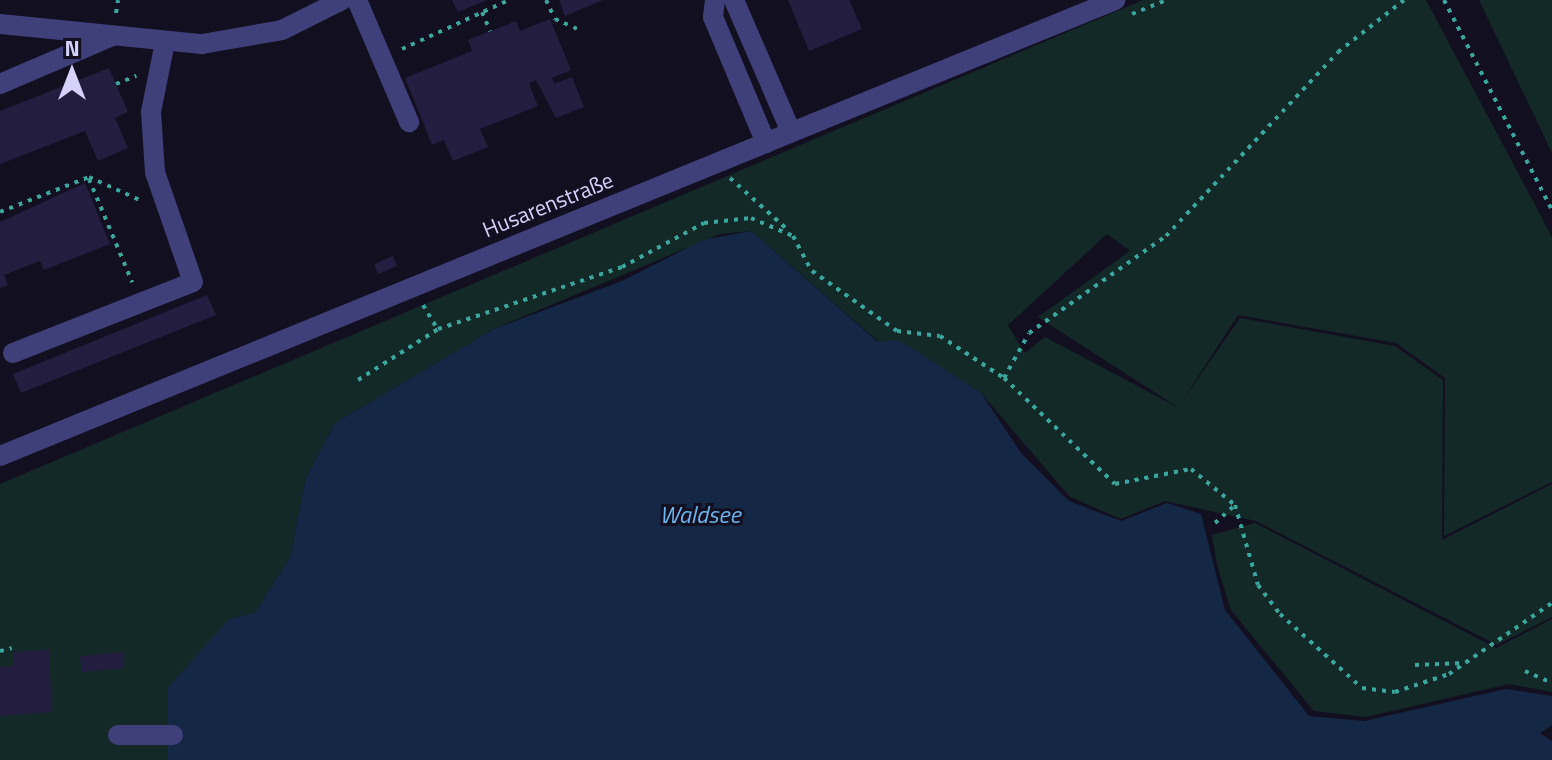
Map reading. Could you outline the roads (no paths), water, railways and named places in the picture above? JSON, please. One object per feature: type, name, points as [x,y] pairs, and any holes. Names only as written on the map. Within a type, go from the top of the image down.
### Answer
[{"type":"street","points":[[0,24],[202,44],[282,30],[342,0]]},
{"type":"street","points":[[357,0],[409,122]]},
{"type":"street","points":[[715,0],[713,17],[766,143]]},
{"type":"street","points":[[734,0],[791,132]]},
{"type":"street","name":"Husarenstraße","points":[[0,456],[1115,0]]},
{"type":"street","points":[[0,84],[112,36]]},
{"type":"street","points":[[13,353],[193,282],[165,205],[151,112],[165,42]]},
{"type":"street","points":[[118,735],[173,735]]},
{"type":"water","name":"Waldsee","points":[[751,231],[878,342],[899,340],[981,393],[1021,453],[1069,501],[1121,521],[1167,503],[1201,514],[1225,610],[1309,716],[1364,721],[1506,689],[1552,696],[1552,725],[1540,733],[1552,741],[1552,760],[168,760],[168,688],[229,619],[255,613],[290,557],[306,478],[335,423],[494,329],[622,281],[703,240]]}]
